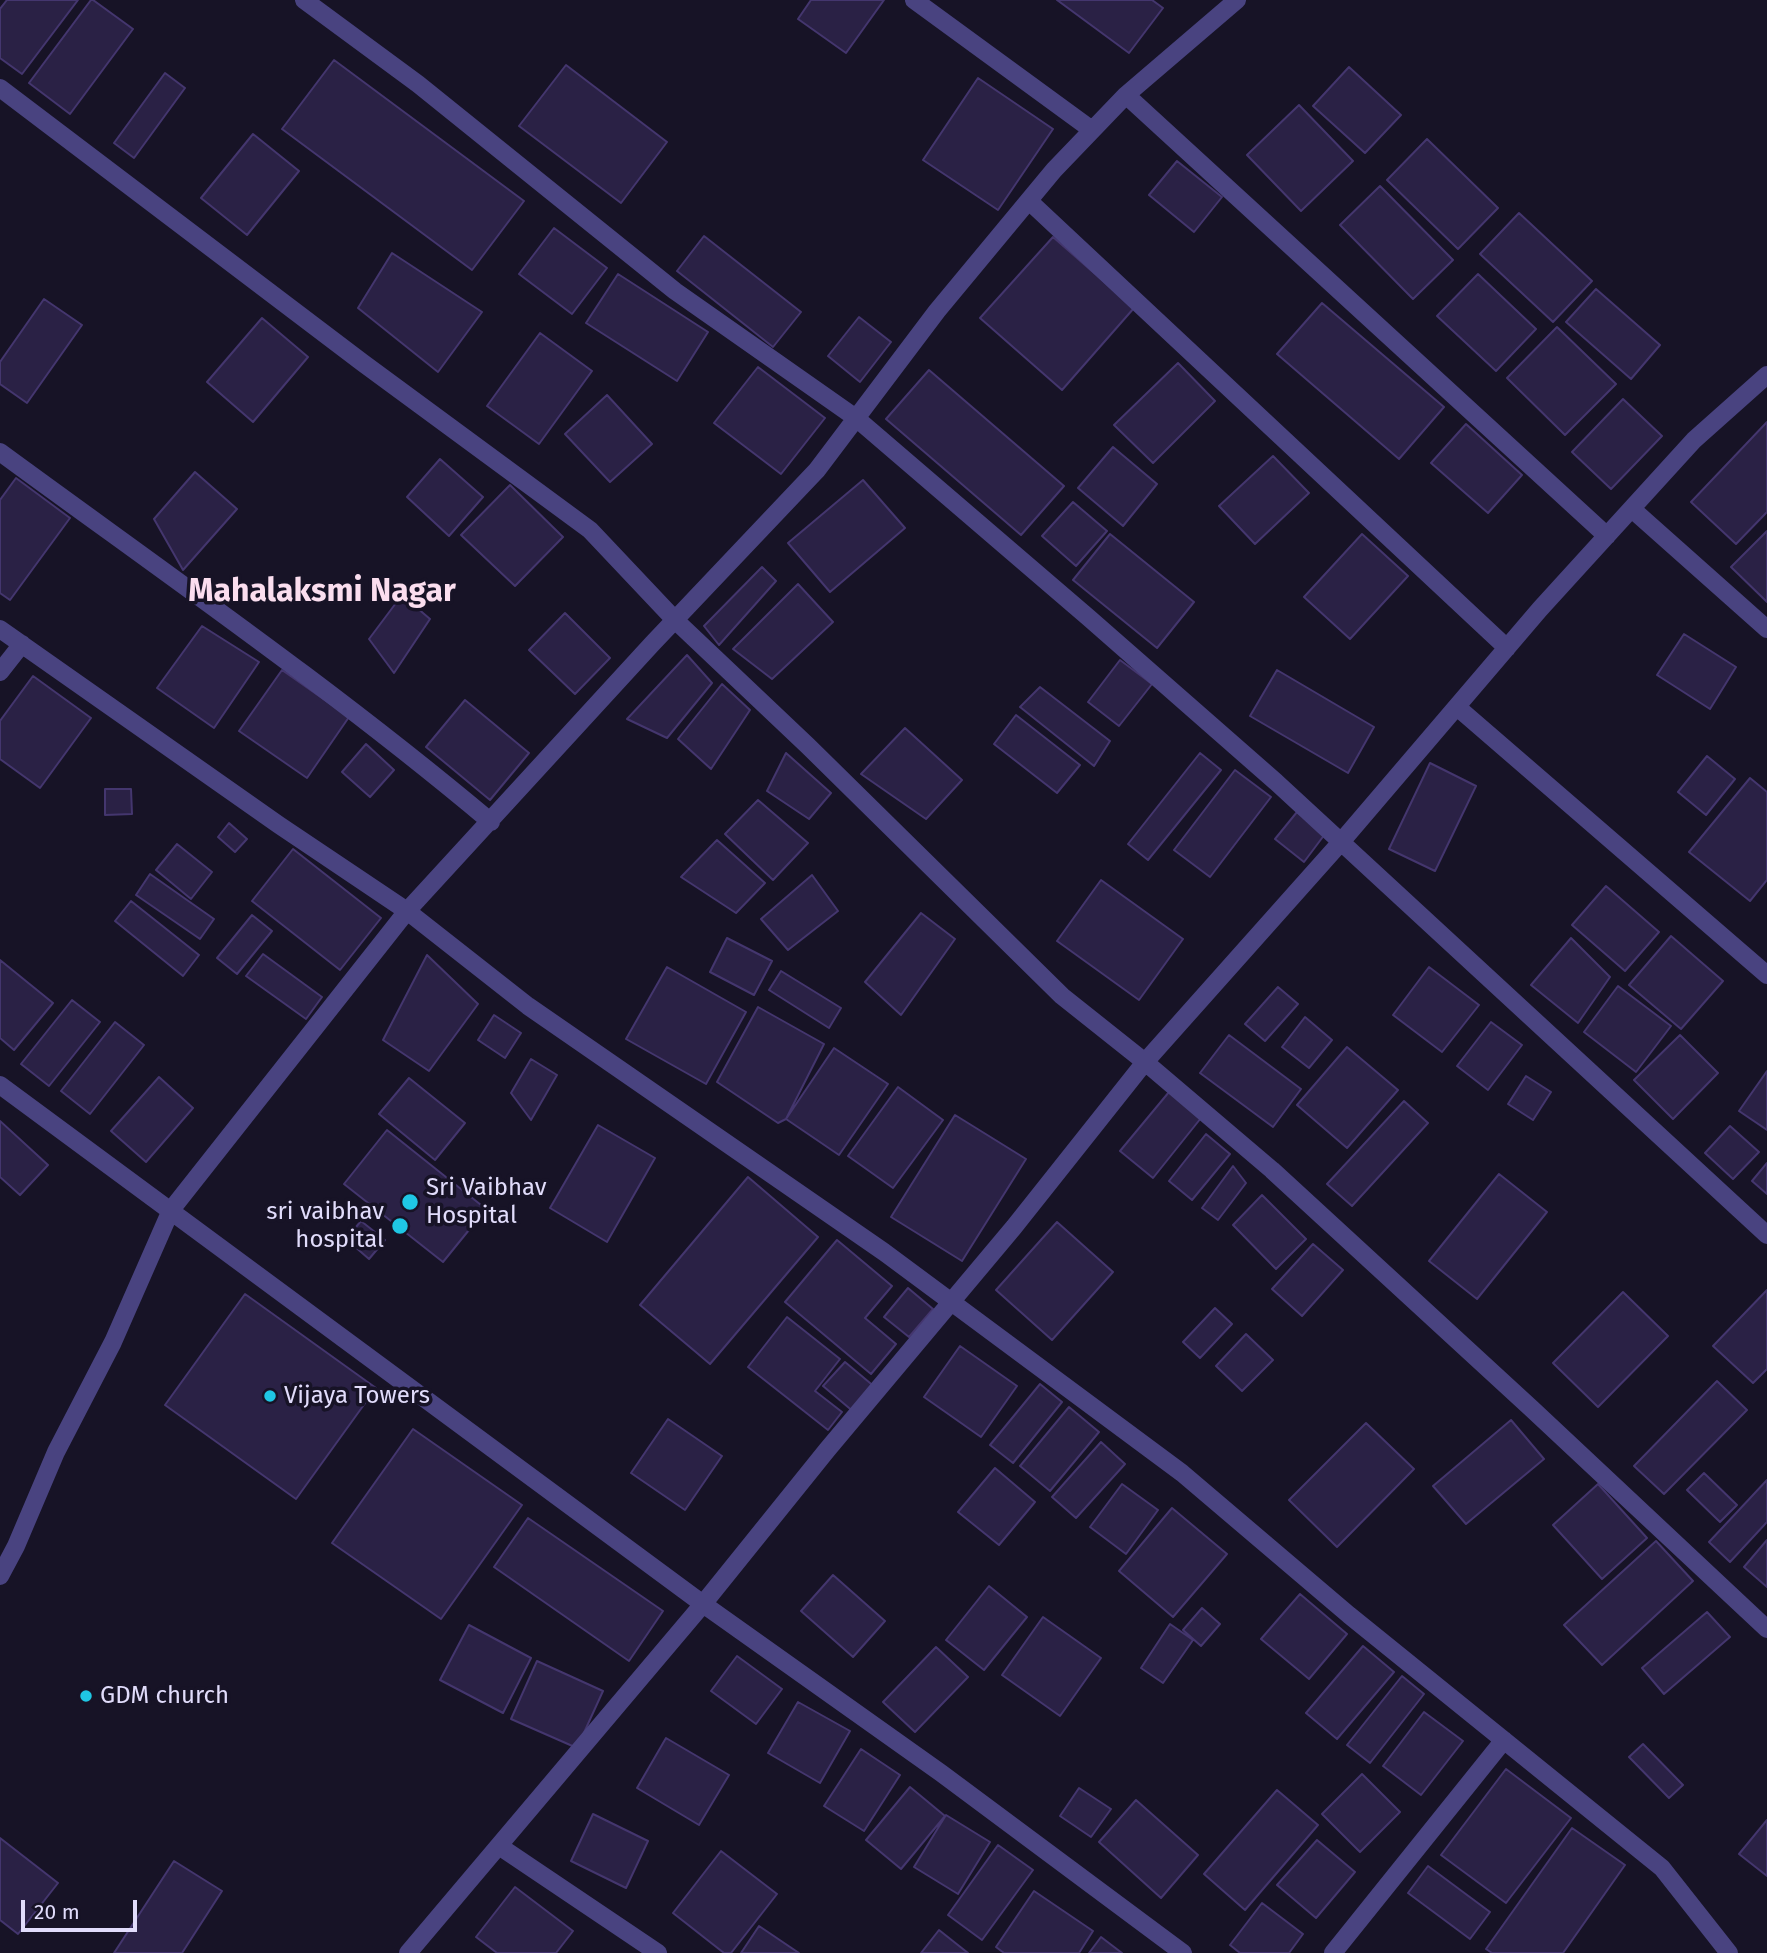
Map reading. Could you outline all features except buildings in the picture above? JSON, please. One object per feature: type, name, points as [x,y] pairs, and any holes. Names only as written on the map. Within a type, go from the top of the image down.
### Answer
[{"type":"street","points":[[304,0],[418,84],[675,291],[856,418],[1090,618],[1276,782],[1767,1235]]},
{"type":"street","points":[[914,0],[1092,130]]},
{"type":"street","points":[[0,1576],[16,1546],[56,1452],[113,1342],[171,1210],[407,911],[817,470],[937,311],[1054,170],[1126,95],[1237,0]]},
{"type":"street","points":[[0,88],[363,363],[590,530],[675,620],[818,756],[1062,996],[1145,1062],[1272,1170],[1767,1629]]},
{"type":"street","points":[[1126,95],[1607,536]]},
{"type":"street","points":[[1029,201],[1507,648]]},
{"type":"street","points":[[408,1953],[703,1604],[1145,1062],[1341,842],[1540,609],[1694,440],[1767,375]]},
{"type":"street","points":[[0,452],[253,636],[413,757],[491,822]]},
{"type":"street","points":[[1632,509],[1767,629]]},
{"type":"street","points":[[0,629],[279,825],[407,911],[528,1006],[884,1252],[1182,1473],[1349,1615],[1662,1868],[1730,1953]]},
{"type":"street","points":[[0,672],[22,644]]},
{"type":"street","points":[[1457,707],[1767,975]]},
{"type":"street","points":[[0,1085],[703,1604],[941,1773],[1183,1953]]},
{"type":"street","points":[[1333,1953],[1504,1740]]},
{"type":"street","points":[[499,1846],[658,1953]]},
{"type":"place","name":"Sri Vaibhav Hospital","points":[[410,1202]]},
{"type":"place","name":"sri vaibhav hospital","points":[[400,1226]]},
{"type":"place","name":"Vijaya Towers","points":[[270,1396]]},
{"type":"place","name":"GDM church","points":[[86,1696]]},
{"type":"district","name":"Mahalaksmi Nagar","points":[[322,592]]}]
